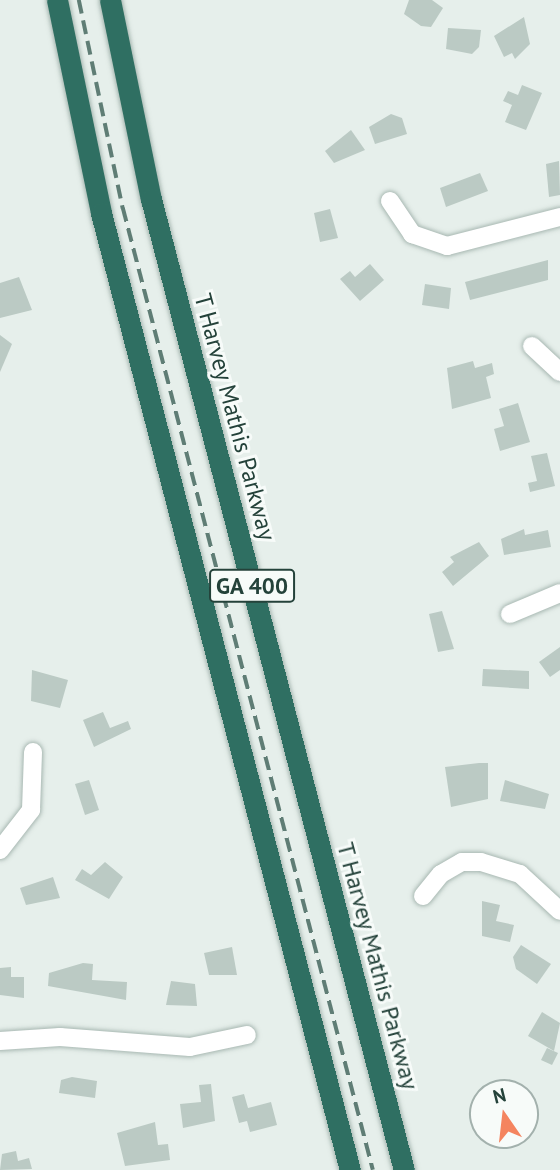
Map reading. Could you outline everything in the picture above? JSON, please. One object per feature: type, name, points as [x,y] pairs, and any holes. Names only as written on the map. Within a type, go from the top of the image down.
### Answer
[{"type":"highway","name":"GA 400","points":[[57,0],[101,212],[350,1170]]},
{"type":"highway","name":"T Harvey Mathis Parkway","points":[[110,0],[151,199],[404,1170]]},
{"type":"street","points":[[390,201],[412,234],[447,246],[560,217]]},
{"type":"street","points":[[532,346],[560,372]]},
{"type":"street","points":[[510,614],[560,593]]},
{"type":"street","points":[[0,850],[31,810],[33,752]]},
{"type":"street","points":[[424,896],[441,874],[462,862],[481,862],[520,874],[560,911]]},
{"type":"street","points":[[0,1041],[60,1037],[190,1047],[247,1035]]},
{"type":"building","points":[[409,0],[432,0],[443,8],[431,27],[421,26],[404,14]]},
{"type":"building","points":[[524,17],[530,44],[515,59],[512,53],[504,57],[494,36]]},
{"type":"building","points":[[448,28],[481,30],[479,47],[472,54],[446,49]]},
{"type":"building","points":[[522,85],[542,93],[526,130],[505,122],[512,105],[503,101],[508,91],[518,95]]},
{"type":"building","points":[[391,114],[402,118],[407,134],[375,144],[369,127]]},
{"type":"building","points":[[351,130],[365,150],[334,163],[325,151]]},
{"type":"building","points":[[559,161],[560,195],[549,197],[546,164]]},
{"type":"building","points":[[480,173],[488,191],[446,207],[440,188]]},
{"type":"building","points":[[330,209],[338,238],[320,242],[314,213]]},
{"type":"building","points":[[548,260],[548,280],[470,300],[465,282]]},
{"type":"building","points":[[370,264],[384,280],[360,301],[340,279],[350,271],[355,277]]},
{"type":"building","points":[[19,277],[32,310],[0,318],[0,283]]},
{"type":"building","points":[[425,284],[451,288],[449,309],[422,305]]},
{"type":"building","points":[[0,335],[12,344],[0,372]]},
{"type":"building","points":[[473,361],[475,368],[492,363],[494,374],[486,377],[491,398],[452,409],[447,368]]},
{"type":"building","points":[[518,403],[530,442],[500,451],[494,429],[504,426],[499,409]]},
{"type":"building","points":[[547,453],[555,486],[530,492],[528,483],[537,481],[531,456]]},
{"type":"building","points":[[524,529],[525,535],[548,530],[551,547],[504,555],[501,539]]},
{"type":"building","points":[[479,542],[489,556],[453,586],[442,572],[454,562],[450,557]]},
{"type":"building","points":[[442,611],[454,649],[438,652],[429,614]]},
{"type":"building","points":[[560,647],[560,670],[550,677],[539,662]]},
{"type":"building","points":[[483,669],[529,671],[529,689],[482,686]]},
{"type":"building","points":[[32,670],[68,680],[60,708],[31,701]]},
{"type":"building","points":[[103,712],[110,728],[128,721],[131,729],[94,747],[83,720]]},
{"type":"building","points":[[488,763],[488,799],[451,807],[445,767]]},
{"type":"building","points":[[89,780],[99,810],[85,815],[75,784]]},
{"type":"building","points":[[505,780],[549,794],[545,809],[500,801]]},
{"type":"building","points":[[105,862],[123,877],[109,899],[75,880],[82,869],[91,875]]},
{"type":"building","points":[[53,877],[60,898],[26,905],[20,888]]},
{"type":"building","points":[[482,901],[500,905],[496,921],[514,925],[510,942],[482,936]]},
{"type":"building","points":[[521,945],[551,964],[537,984],[516,969],[513,957]]},
{"type":"building","points":[[232,947],[237,975],[209,975],[204,953]]},
{"type":"building","points":[[83,963],[93,964],[92,980],[127,982],[126,1000],[48,986],[49,973]]},
{"type":"building","points":[[11,967],[11,977],[24,977],[24,998],[0,995],[0,968]]},
{"type":"building","points":[[171,981],[195,984],[197,1006],[166,1005]]},
{"type":"building","points":[[542,1012],[560,1023],[554,1051],[528,1036]]},
{"type":"building","points":[[547,1048],[558,1053],[552,1065],[541,1060]]},
{"type":"building","points":[[72,1077],[97,1081],[95,1098],[59,1093],[61,1080]]},
{"type":"building","points":[[211,1084],[215,1121],[183,1128],[180,1104],[201,1102],[199,1085]]},
{"type":"building","points":[[244,1094],[248,1108],[271,1102],[277,1125],[250,1132],[247,1121],[239,1123],[232,1097]]},
{"type":"building","points":[[155,1122],[158,1145],[168,1144],[170,1160],[125,1166],[117,1133]]},
{"type":"building","points":[[16,1151],[18,1161],[29,1158],[32,1169],[0,1170],[2,1154]]},
{"type":"railway","points":[[79,0],[123,208],[373,1170]]}]
